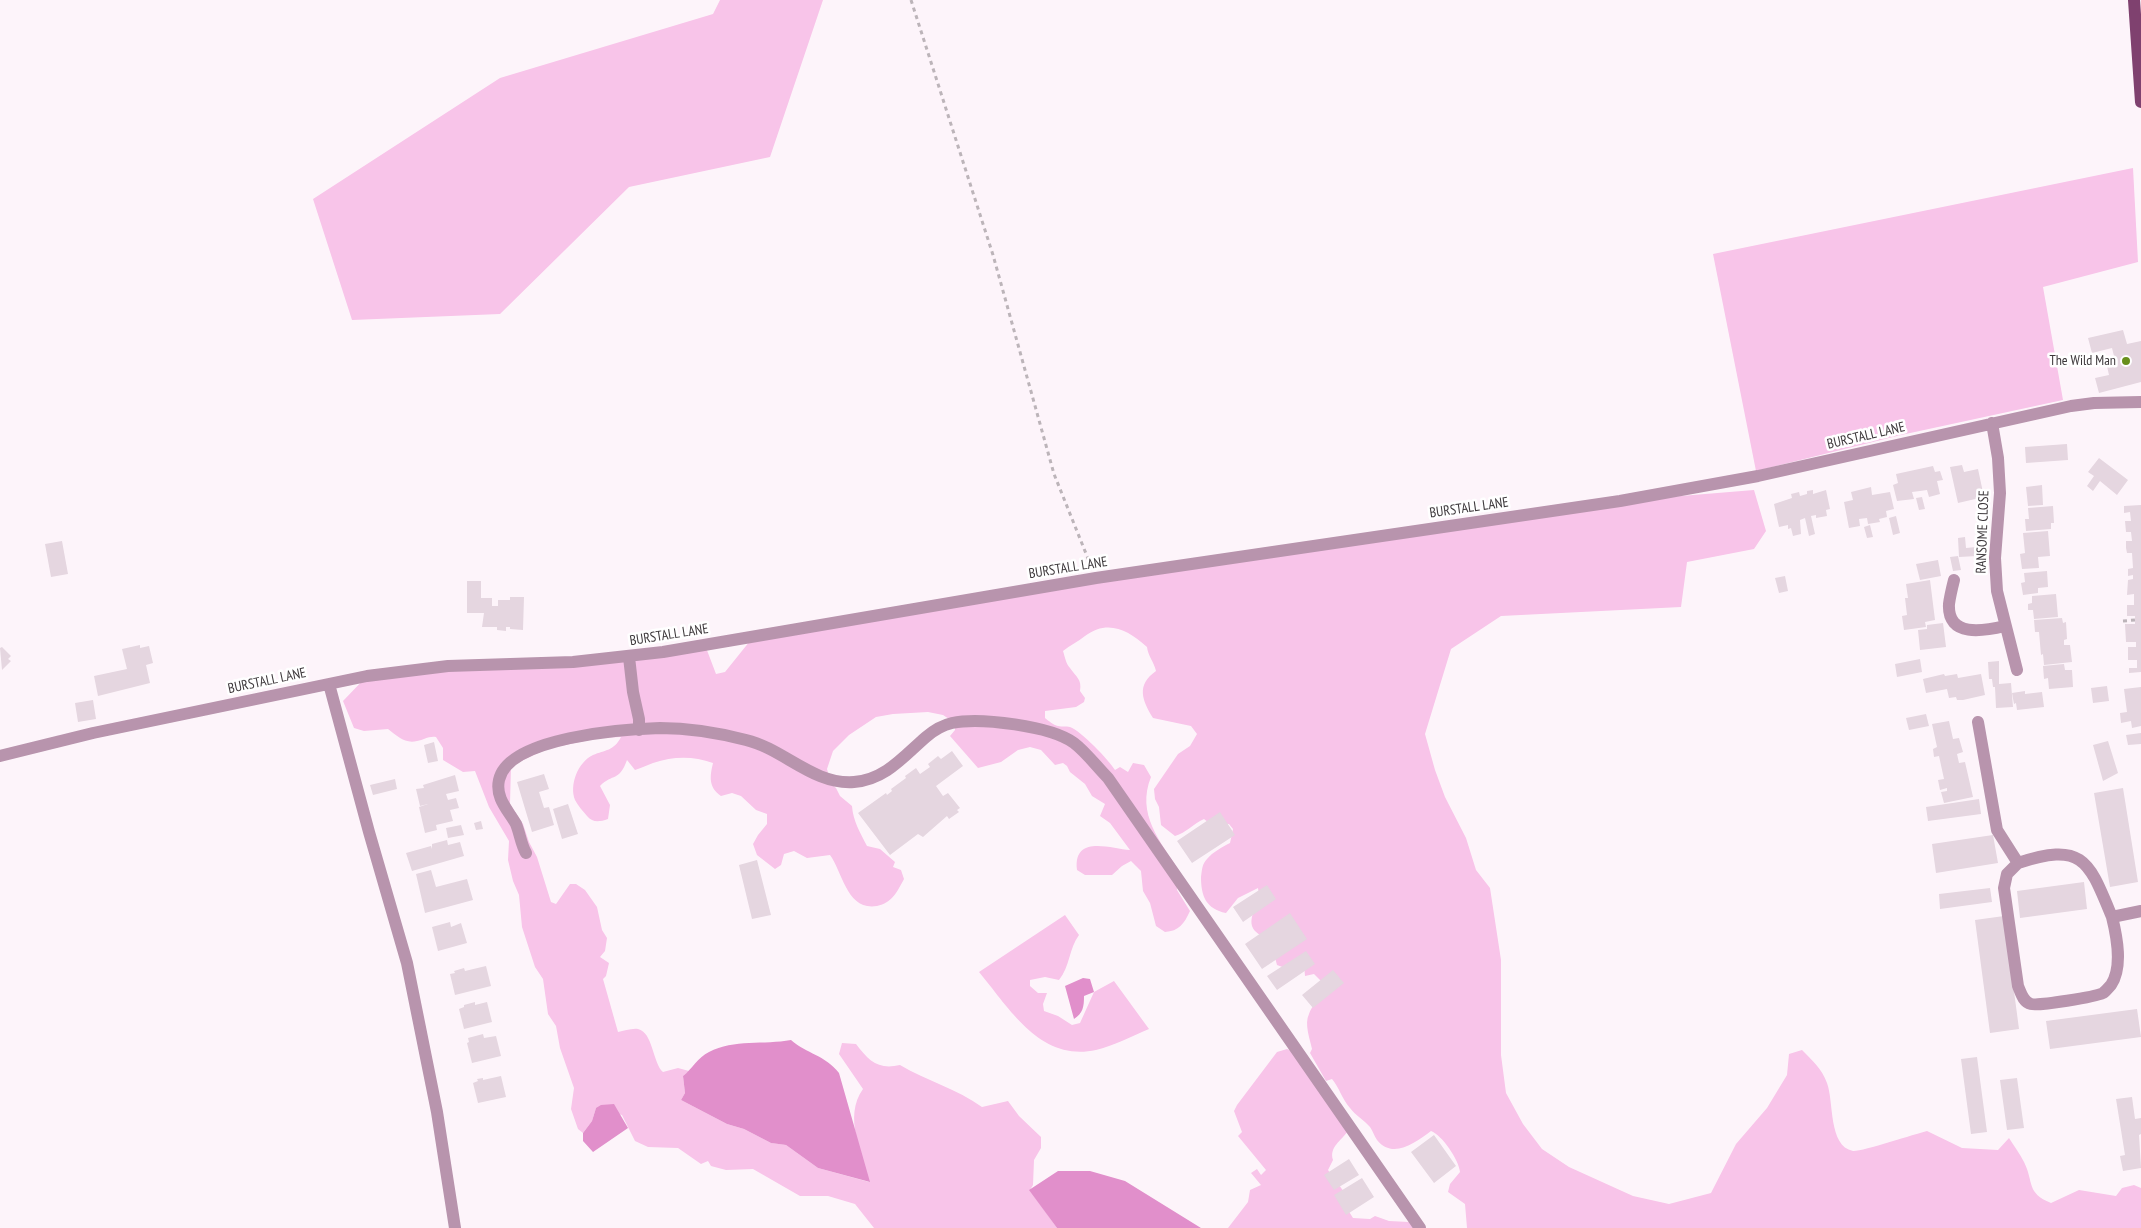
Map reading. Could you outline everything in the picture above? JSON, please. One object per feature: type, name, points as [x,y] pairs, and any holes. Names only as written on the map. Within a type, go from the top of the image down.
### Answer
[{"type":"main road","points":[[2134,0],[2141,102]]},
{"type":"street","name":"BURSTALL LANE","points":[[0,756],[94,733],[328,684],[408,670],[448,666],[573,662],[629,657],[1096,578],[1620,501],[1758,476],[1992,423],[2094,403],[2141,402]]},
{"type":"street","name":"RANSOME CLOSE","points":[[1992,423],[1998,458],[2000,493],[1995,574],[2004,626],[2017,670]]},
{"type":"street","points":[[1954,580],[1949,606],[1950,613],[1957,625],[1975,631],[2004,626]]},
{"type":"street","points":[[629,657],[632,692],[640,719],[640,730]]},
{"type":"street","points":[[328,684],[407,964],[437,1112],[455,1228]]},
{"type":"street","points":[[526,852],[516,826],[500,799],[499,780],[506,764],[533,748],[554,742],[600,733],[640,730],[683,730],[747,740],[785,756],[817,776],[834,781],[855,782],[878,776],[911,752],[926,737],[941,727],[952,723],[972,721],[1040,729],[1073,743],[1108,778],[1420,1228]]},
{"type":"street","points":[[1978,722],[1998,830],[2018,863]]},
{"type":"street","points":[[2066,854],[2082,860],[2094,873],[2112,917],[2118,964],[2112,983],[2104,992],[2091,996],[2032,1005],[2025,1001],[2018,986],[2004,888],[2008,874],[2018,863],[2034,858],[2066,854]]},
{"type":"street","points":[[2112,917],[2141,911]]},
{"type":"path","points":[[912,0],[993,255],[1054,474],[1096,578]]},
{"type":"path","points":[[2123,621],[2135,620]]},
{"type":"shaded area","points":[[720,0],[823,0],[770,157],[629,187],[500,314],[352,320],[313,199],[500,78],[713,14]]},
{"type":"shaded area","points":[[2133,168],[2138,262],[2043,287],[2063,400],[1901,435],[1756,471],[1713,254]]},
{"type":"shaded area","points":[[1754,490],[1766,531],[1754,549],[1687,562],[1681,607],[1501,616],[1451,649],[1425,734],[1445,797],[1466,838],[1476,870],[1490,888],[1501,960],[1501,1055],[1506,1093],[1523,1124],[1542,1149],[1569,1167],[1633,1196],[1669,1204],[1711,1193],[1736,1144],[1767,1108],[1787,1075],[1789,1054],[1802,1050],[1825,1078],[1829,1091],[1833,1122],[1839,1141],[1845,1147],[1858,1151],[1927,1131],[1962,1148],[1998,1150],[2009,1138],[2024,1162],[2034,1191],[2051,1203],[2079,1190],[2116,1196],[2122,1188],[2134,1185],[2141,1188],[2141,1228],[1467,1228],[1465,1204],[1448,1192],[1450,1184],[1460,1172],[1459,1167],[1440,1137],[1431,1131],[1404,1147],[1390,1149],[1383,1146],[1377,1140],[1370,1127],[1347,1104],[1332,1079],[1326,1081],[1310,1053],[1312,1049],[1307,1027],[1309,1014],[1321,994],[1322,982],[1314,974],[1305,976],[1304,965],[1285,968],[1277,965],[1270,946],[1252,926],[1252,917],[1258,898],[1258,888],[1238,898],[1226,913],[1209,905],[1206,901],[1201,884],[1203,865],[1212,854],[1230,843],[1233,829],[1229,824],[1209,823],[1204,819],[1175,836],[1161,825],[1154,789],[1178,754],[1190,746],[1197,734],[1191,726],[1153,718],[1146,705],[1143,693],[1143,687],[1150,676],[1156,671],[1147,647],[1133,636],[1118,629],[1102,628],[1093,631],[1063,651],[1068,664],[1078,678],[1080,691],[1085,698],[1084,702],[1076,707],[1045,711],[1045,718],[1054,725],[1070,727],[1081,734],[1115,770],[1120,767],[1128,772],[1133,763],[1144,765],[1151,777],[1147,790],[1146,803],[1148,815],[1158,838],[1180,872],[1177,890],[1190,911],[1186,920],[1180,926],[1170,931],[1165,932],[1156,926],[1150,903],[1143,891],[1141,871],[1131,861],[1112,875],[1085,875],[1077,870],[1077,859],[1081,852],[1087,848],[1104,846],[1130,850],[1110,823],[1100,816],[1105,804],[1092,796],[1085,784],[1070,772],[1067,766],[1063,763],[1055,765],[1041,750],[1030,747],[1018,750],[1001,762],[978,768],[950,736],[955,730],[955,723],[943,715],[928,712],[876,717],[849,735],[833,751],[827,769],[831,784],[836,788],[840,796],[852,806],[855,822],[867,846],[880,849],[895,862],[893,867],[901,870],[904,879],[890,900],[877,906],[867,906],[859,903],[852,897],[830,855],[807,858],[794,851],[784,854],[781,865],[775,869],[757,855],[753,844],[767,824],[767,814],[756,810],[741,796],[732,793],[721,796],[717,793],[711,781],[713,763],[691,758],[676,758],[635,770],[627,760],[621,772],[600,786],[610,805],[608,819],[599,821],[589,818],[576,802],[573,794],[574,781],[579,768],[588,758],[612,748],[621,737],[599,738],[546,749],[511,766],[510,804],[523,824],[529,842],[537,857],[551,902],[556,904],[570,884],[576,884],[585,890],[597,907],[602,930],[607,938],[605,951],[600,957],[609,963],[606,976],[603,979],[618,1032],[631,1029],[643,1031],[663,1072],[678,1068],[689,1071],[683,1076],[685,1093],[681,1100],[727,1124],[744,1129],[771,1143],[786,1145],[818,1168],[869,1182],[854,1123],[857,1100],[863,1089],[839,1054],[842,1043],[856,1044],[875,1063],[886,1066],[900,1065],[962,1095],[982,1107],[1008,1101],[1019,1116],[1041,1137],[1041,1148],[1034,1160],[1033,1185],[1030,1190],[1057,1228],[874,1228],[855,1204],[828,1196],[800,1196],[753,1169],[726,1170],[711,1166],[708,1161],[701,1164],[678,1148],[648,1147],[635,1141],[622,1115],[596,1108],[592,1121],[583,1133],[578,1129],[571,1109],[574,1088],[560,1048],[556,1026],[548,1014],[543,979],[535,967],[522,927],[519,895],[513,881],[508,860],[509,841],[489,807],[475,771],[463,772],[443,760],[443,748],[436,737],[413,742],[401,739],[388,729],[364,731],[354,728],[343,701],[367,676],[705,645],[716,674],[725,672],[754,636],[1620,501]]},
{"type":"shaded area","points":[[1065,915],[1079,935],[1063,975],[1059,980],[1045,977],[1030,980],[1030,986],[1038,993],[1047,993],[1043,1004],[1044,1011],[1058,1016],[1072,1025],[1080,1023],[1094,992],[1114,981],[1149,1029],[1096,1050],[1076,1052],[1058,1048],[1028,1029],[979,972]]},
{"type":"shaded area","points":[[1083,978],[1090,979],[1094,992],[1084,996],[1082,1009],[1074,1019],[1065,986]]},
{"type":"shaded area","points":[[791,1040],[803,1049],[828,1062],[839,1073],[870,1182],[818,1168],[786,1145],[771,1143],[744,1129],[727,1124],[681,1100],[685,1093],[683,1076],[709,1052],[729,1045]]},
{"type":"shaded area","points":[[1287,1049],[1307,1057],[1348,1131],[1336,1144],[1332,1155],[1333,1160],[1328,1170],[1347,1196],[1348,1210],[1353,1218],[1370,1219],[1375,1216],[1389,1221],[1409,1222],[1414,1228],[1228,1228],[1248,1202],[1250,1190],[1261,1185],[1251,1173],[1257,1169],[1261,1175],[1266,1170],[1238,1136],[1242,1132],[1234,1111],[1277,1052]]},
{"type":"shaded area","points":[[614,1104],[628,1128],[593,1152],[583,1141],[583,1133],[592,1121],[596,1108],[601,1105]]},
{"type":"shaded area","points":[[1058,1171],[1090,1171],[1125,1181],[1201,1228],[1057,1228],[1029,1190]]},
{"type":"building","name":"The Wild Man","points":[[2123,330],[2127,344],[2141,341],[2141,382],[2099,393],[2095,378],[2109,375],[2106,362],[2115,360],[2112,348],[2092,353],[2088,338]]},
{"type":"building","points":[[2067,444],[2068,460],[2026,463],[2025,447]]},
{"type":"building","points":[[2099,458],[2128,480],[2117,495],[2100,481],[2093,491],[2087,486],[2094,476],[2088,472]]},
{"type":"building","points":[[1962,465],[1964,472],[1978,469],[1984,497],[1958,503],[1950,467]]},
{"type":"building","points":[[1933,466],[1935,472],[1940,471],[1943,480],[1937,481],[1940,494],[1929,497],[1927,490],[1912,492],[1914,499],[1897,501],[1893,485],[1898,483],[1896,474]]},
{"type":"building","points":[[2042,485],[2043,505],[2028,506],[2026,487]]},
{"type":"building","points":[[1871,487],[1872,495],[1890,492],[1894,509],[1886,511],[1887,517],[1879,519],[1880,522],[1868,524],[1867,518],[1859,519],[1860,526],[1849,528],[1844,502],[1853,500],[1851,492]]},
{"type":"building","points":[[1813,490],[1813,494],[1826,490],[1830,509],[1826,510],[1827,516],[1816,518],[1816,515],[1811,516],[1815,534],[1809,536],[1805,518],[1800,520],[1801,534],[1793,536],[1791,528],[1788,529],[1788,525],[1779,527],[1774,504],[1792,498],[1791,494],[1799,492],[1800,496],[1807,494],[1807,491]]},
{"type":"building","points":[[1922,497],[1925,509],[1919,510],[1916,498]]},
{"type":"building","points":[[2141,505],[2141,672],[2129,673],[2129,668],[2137,668],[2137,660],[2128,660],[2128,647],[2136,647],[2136,642],[2126,642],[2125,624],[2135,624],[2135,616],[2127,616],[2127,605],[2134,605],[2134,594],[2127,595],[2128,580],[2133,579],[2133,575],[2128,576],[2128,569],[2133,568],[2132,553],[2127,553],[2126,548],[2126,541],[2132,541],[2131,532],[2126,532],[2125,521],[2131,521],[2130,512],[2124,513],[2124,506]]},
{"type":"building","points":[[2053,506],[2054,523],[2051,523],[2051,529],[2026,531],[2025,519],[2029,519],[2028,508]]},
{"type":"building","points":[[1896,516],[1900,533],[1893,535],[1889,518]]},
{"type":"building","points":[[1870,525],[1873,537],[1867,538],[1864,527]]},
{"type":"building","points":[[2048,531],[2050,556],[2038,557],[2039,568],[2022,569],[2020,554],[2025,553],[2023,533]]},
{"type":"building","points":[[1965,537],[1966,548],[1976,547],[1977,556],[1959,557],[1958,538]]},
{"type":"building","points":[[62,541],[68,574],[51,577],[45,544]]},
{"type":"building","points":[[1958,556],[1961,570],[1953,571],[1950,557]]},
{"type":"building","points":[[1938,560],[1941,576],[1920,580],[1916,564]]},
{"type":"building","points":[[2047,571],[2048,587],[2038,588],[2038,593],[2023,595],[2021,583],[2025,582],[2024,573]]},
{"type":"building","points":[[1785,576],[1788,591],[1779,593],[1775,578]]},
{"type":"building","points":[[1930,580],[1935,620],[1925,622],[1926,627],[1904,630],[1902,616],[1907,615],[1905,598],[1908,598],[1906,584]]},
{"type":"building","points":[[467,581],[481,581],[481,598],[492,598],[492,606],[498,606],[498,600],[510,600],[510,597],[524,597],[523,630],[506,627],[506,631],[497,630],[497,627],[482,627],[484,613],[467,613]]},
{"type":"building","points":[[2056,594],[2058,617],[2034,619],[2033,610],[2028,610],[2028,604],[2032,603],[2032,596]]},
{"type":"building","points":[[2062,618],[2063,623],[2066,622],[2067,639],[2064,640],[2064,645],[2070,645],[2072,662],[2044,665],[2039,632],[2035,632],[2034,620]]},
{"type":"building","points":[[1943,623],[1946,647],[1920,650],[1918,630],[1927,629],[1927,625]]},
{"type":"building","points":[[140,645],[140,648],[149,646],[153,663],[146,665],[150,683],[98,696],[94,676],[127,669],[122,649]]},
{"type":"building","points":[[2,647],[11,656],[8,659],[11,661],[2,670],[0,648]]},
{"type":"building","points":[[1920,659],[1922,672],[1897,677],[1895,664]]},
{"type":"building","points":[[1999,661],[1999,684],[2011,683],[2013,707],[1996,708],[1995,687],[1993,687],[1992,679],[1989,679],[1988,662]]},
{"type":"building","points":[[2064,664],[2065,670],[2072,670],[2073,687],[2049,689],[2048,678],[2044,679],[2043,666]]},
{"type":"building","points":[[1944,674],[1945,676],[1957,674],[1958,678],[1981,674],[1985,695],[1957,700],[1956,697],[1949,698],[1947,689],[1926,693],[1923,679]]},
{"type":"building","points":[[2107,686],[2109,701],[2093,703],[2091,688]]},
{"type":"building","points":[[2141,687],[2141,726],[2132,728],[2131,721],[2121,723],[2120,713],[2127,712],[2124,689]]},
{"type":"building","points":[[2025,691],[2025,694],[2042,692],[2044,707],[2017,710],[2012,693]]},
{"type":"building","points":[[93,700],[96,719],[78,722],[75,703]]},
{"type":"building","points":[[1926,714],[1929,726],[1909,730],[1906,718]]},
{"type":"building","points":[[1949,721],[1953,739],[1959,738],[1963,752],[1957,754],[1959,763],[1965,762],[1973,797],[1944,803],[1941,792],[1947,791],[1947,788],[1940,790],[1938,780],[1944,779],[1939,756],[1934,757],[1933,749],[1937,747],[1932,724]]},
{"type":"building","points":[[2141,733],[2141,744],[2128,745],[2126,735]]},
{"type":"building","points":[[2108,741],[2118,773],[2103,781],[2093,745]]},
{"type":"building","points":[[434,742],[438,761],[428,763],[424,745]]},
{"type":"building","points":[[952,751],[963,766],[936,786],[943,796],[948,793],[960,808],[957,810],[959,812],[949,819],[947,816],[923,837],[918,834],[890,855],[858,813],[886,793],[887,795],[892,791],[891,789],[916,768],[920,774],[930,767],[928,764],[938,756],[941,759]]},
{"type":"building","points":[[544,774],[549,789],[539,792],[544,808],[549,807],[554,825],[532,832],[517,782]]},
{"type":"building","points":[[455,775],[459,791],[446,794],[448,800],[456,798],[459,808],[450,810],[453,821],[436,825],[437,830],[425,833],[419,807],[428,804],[420,806],[416,789],[424,788],[423,785]]},
{"type":"building","points":[[395,779],[397,789],[373,795],[370,785]]},
{"type":"building","points":[[2123,788],[2138,882],[2110,887],[2094,793]]},
{"type":"building","points":[[1979,799],[1981,814],[1928,821],[1926,807]]},
{"type":"building","points":[[568,804],[578,834],[562,839],[553,809]]},
{"type":"building","points":[[1220,812],[1235,835],[1192,863],[1177,841]]},
{"type":"building","points":[[481,821],[483,829],[476,830],[474,823]]},
{"type":"building","points":[[461,825],[464,835],[448,838],[446,828]]},
{"type":"building","points":[[1993,835],[1998,863],[1936,873],[1932,844]]},
{"type":"building","points":[[447,840],[448,845],[460,842],[464,856],[412,871],[406,853],[431,846],[432,849],[432,844]]},
{"type":"building","points":[[757,860],[771,915],[752,919],[739,865]]},
{"type":"building","points":[[431,870],[436,887],[467,879],[473,900],[425,913],[416,874]]},
{"type":"building","points":[[2084,882],[2087,909],[2020,918],[2017,891]]},
{"type":"building","points":[[1267,885],[1276,899],[1243,922],[1233,907]]},
{"type":"building","points":[[1990,888],[1992,902],[1940,909],[1939,894]]},
{"type":"building","points":[[1290,913],[1307,939],[1262,969],[1245,944]]},
{"type":"building","points":[[2004,916],[2019,1029],[1990,1033],[1975,920]]},
{"type":"building","points":[[450,922],[451,927],[461,923],[467,943],[438,951],[432,927]]},
{"type":"building","points":[[1306,951],[1315,964],[1277,990],[1267,976]]},
{"type":"building","points":[[486,966],[491,986],[455,995],[450,974],[464,968],[465,971]]},
{"type":"building","points":[[1333,970],[1344,983],[1313,1008],[1302,995]]},
{"type":"building","points":[[475,1002],[475,1005],[487,1002],[492,1022],[464,1029],[459,1009],[464,1007],[464,1005]]},
{"type":"building","points":[[2137,1009],[2141,1037],[2050,1049],[2046,1021]]},
{"type":"building","points":[[483,1034],[484,1038],[496,1036],[501,1056],[472,1063],[467,1043],[469,1042],[468,1038]]},
{"type":"building","points":[[1977,1057],[1987,1132],[1971,1134],[1961,1059]]},
{"type":"building","points":[[501,1076],[506,1097],[478,1103],[473,1083],[478,1081],[477,1079],[483,1078],[483,1080]]},
{"type":"building","points":[[2017,1078],[2024,1128],[2007,1130],[2000,1080]]},
{"type":"building","points":[[2132,1097],[2135,1119],[2141,1118],[2141,1134],[2139,1135],[2141,1168],[2123,1171],[2120,1156],[2125,1155],[2116,1099]]},
{"type":"building","points":[[1434,1135],[1456,1166],[1434,1183],[1411,1152]]},
{"type":"building","points":[[1349,1159],[1359,1175],[1334,1190],[1324,1175]]},
{"type":"building","points":[[1362,1178],[1374,1197],[1346,1215],[1334,1195]]},
{"type":"place","name":"The Wild Man","points":[[2126,361]]}]
